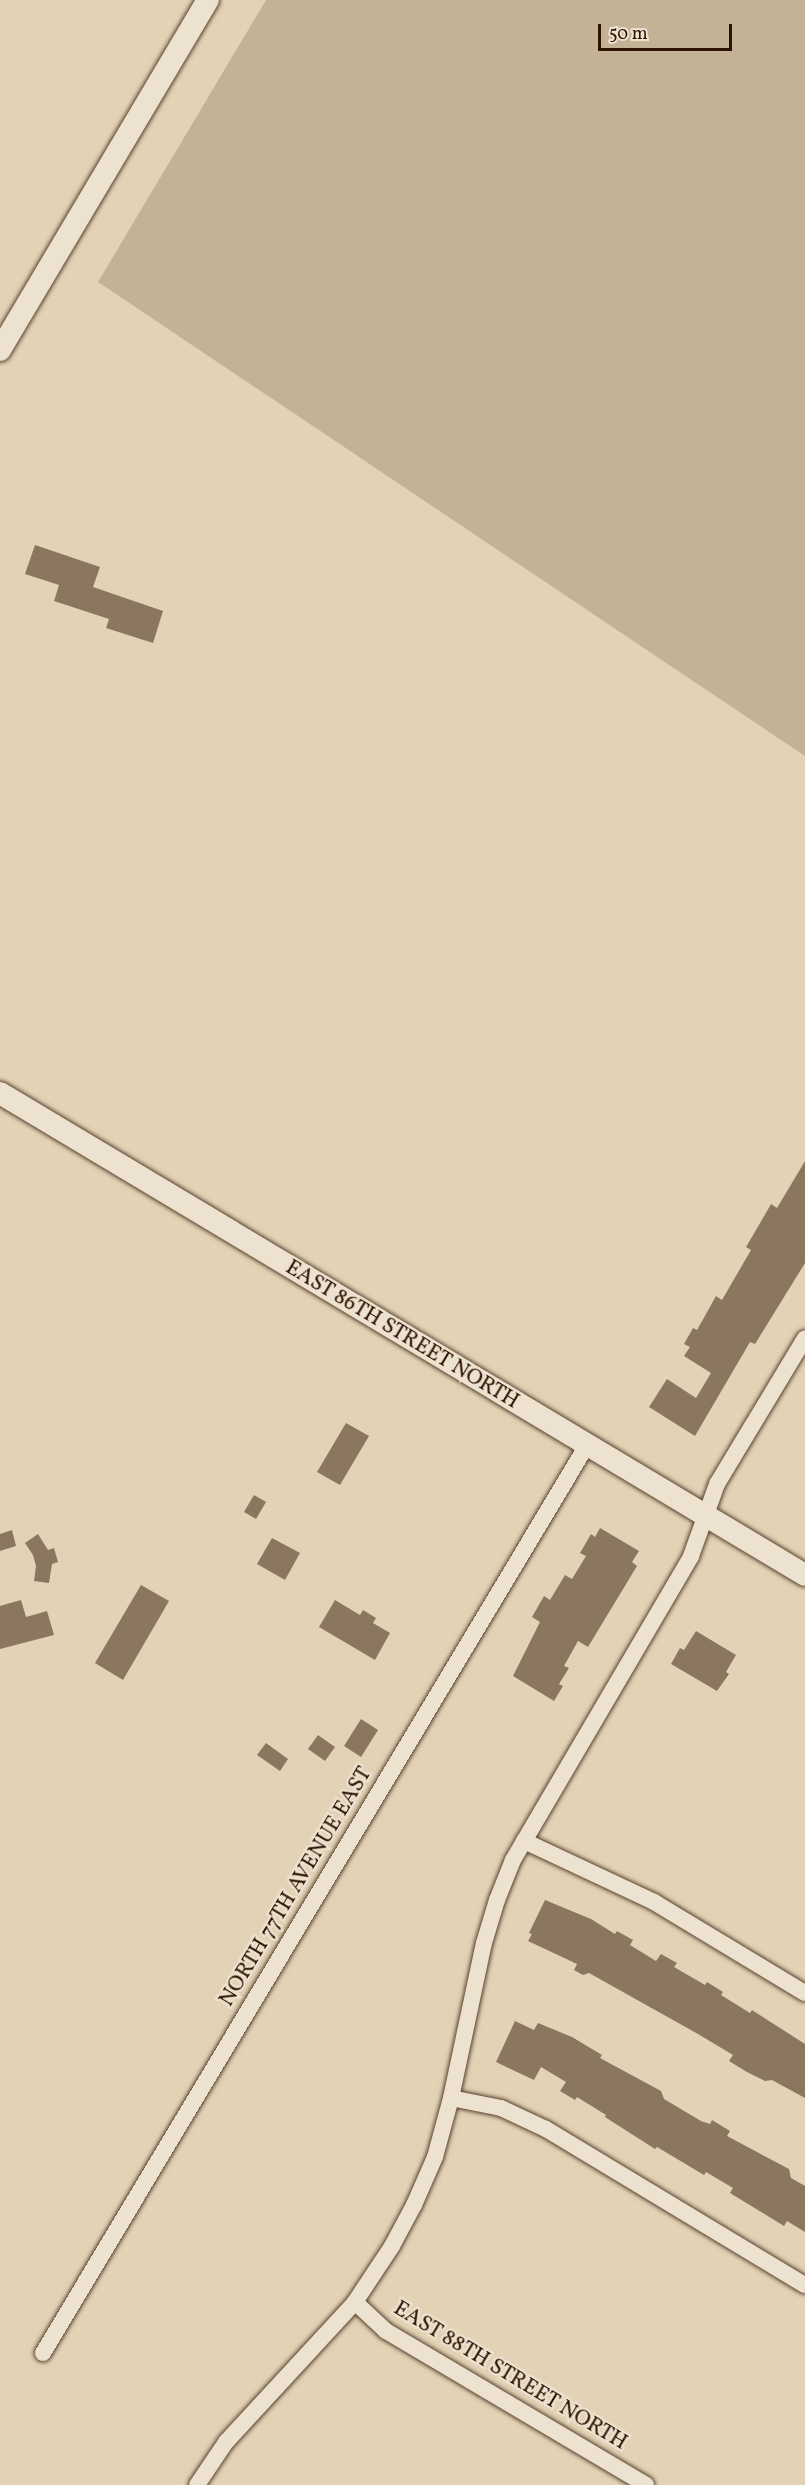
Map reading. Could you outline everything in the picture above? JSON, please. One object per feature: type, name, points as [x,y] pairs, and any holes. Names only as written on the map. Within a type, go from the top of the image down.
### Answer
[{"type":"street","points":[[0,350],[208,0]]},
{"type":"street","name":"EAST 86TH STREET NORTH","points":[[0,1093],[805,1575]]},
{"type":"street","points":[[197,2485],[226,2442],[355,2302],[392,2246],[414,2205],[435,2157],[451,2098],[484,1943],[497,1900],[524,1841],[691,1556],[717,1484],[805,1338]]},
{"type":"street","name":"NORTH 77TH AVENUE EAST","points":[[43,2353],[587,1445]]},
{"type":"street","points":[[524,1841],[654,1902],[805,1993]]},
{"type":"street","points":[[451,2098],[501,2108],[546,2129],[805,2285]]},
{"type":"street","name":"EAST 88TH STREET NORTH","points":[[355,2302],[387,2331],[646,2485]]},
{"type":"shaded area","points":[[266,0],[805,0],[805,756],[98,282]]},
{"type":"building","points":[[35,545],[100,567],[93,587],[163,611],[153,643],[106,628],[109,619],[54,601],[59,585],[25,574]]},
{"type":"building","points":[[805,1161],[805,1263],[755,1344],[750,1342],[695,1436],[649,1407],[667,1379],[696,1398],[711,1373],[684,1356],[690,1347],[684,1344],[693,1328],[697,1330],[716,1296],[722,1300],[751,1250],[746,1247],[771,1204],[777,1208]]},
{"type":"building","points":[[346,1423],[369,1436],[340,1485],[317,1472]]},
{"type":"building","points":[[254,1495],[266,1502],[256,1519],[244,1512]]},
{"type":"building","points":[[600,1528],[639,1551],[632,1562],[637,1566],[588,1647],[578,1641],[564,1666],[569,1668],[559,1684],[563,1686],[554,1701],[513,1676],[540,1622],[532,1617],[544,1596],[550,1600],[565,1575],[572,1579],[586,1556],[580,1553],[591,1534],[595,1537]]},
{"type":"building","points":[[12,1530],[16,1546],[0,1551],[0,1534]]},
{"type":"building","points":[[38,1534],[48,1550],[54,1548],[58,1562],[52,1564],[49,1583],[34,1581],[36,1566],[33,1555],[25,1543]]},
{"type":"building","points":[[272,1538],[300,1553],[285,1580],[257,1564]]},
{"type":"building","points":[[141,1585],[169,1601],[123,1680],[95,1663]]},
{"type":"building","points":[[21,1600],[26,1617],[47,1611],[54,1635],[0,1649],[0,1606]]},
{"type":"building","points":[[335,1600],[360,1615],[363,1610],[376,1618],[373,1623],[390,1633],[375,1660],[319,1627]]},
{"type":"building","points":[[696,1631],[736,1655],[726,1672],[729,1674],[717,1691],[671,1664],[680,1648],[684,1650]]},
{"type":"building","points":[[361,1719],[378,1730],[361,1757],[344,1746]]},
{"type":"building","points":[[318,1735],[335,1747],[325,1761],[308,1749]]},
{"type":"building","points":[[266,1743],[288,1759],[280,1771],[257,1755]]},
{"type":"building","points":[[545,1900],[591,1919],[615,1934],[617,1931],[633,1940],[630,1945],[656,1961],[661,1954],[677,1963],[674,1967],[705,1985],[707,1982],[723,1992],[721,1995],[750,2013],[752,2010],[805,2044],[805,2098],[772,2080],[765,2081],[747,2072],[729,2061],[733,2055],[698,2034],[589,1973],[583,1975],[574,1970],[577,1964],[528,1941],[532,1934],[529,1933]]},
{"type":"building","points":[[515,2021],[534,2030],[538,2023],[572,2037],[602,2055],[600,2058],[661,2091],[664,2099],[701,2121],[710,2124],[712,2120],[730,2131],[727,2136],[789,2169],[791,2178],[805,2186],[805,2232],[787,2221],[784,2226],[730,2193],[733,2188],[706,2172],[704,2175],[657,2147],[655,2149],[577,2097],[575,2100],[560,2091],[566,2082],[541,2067],[534,2080],[496,2062]]}]
